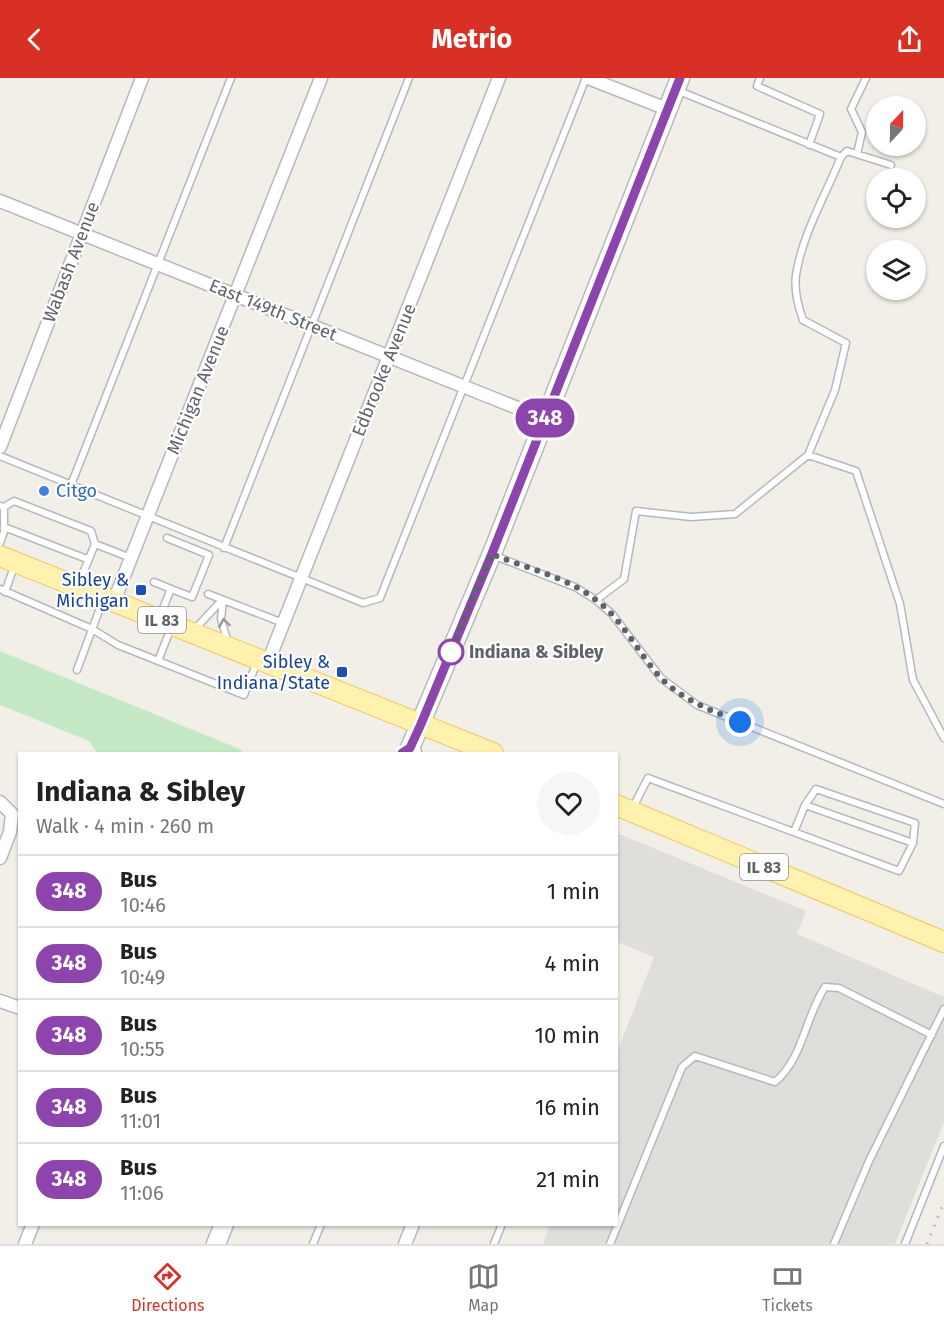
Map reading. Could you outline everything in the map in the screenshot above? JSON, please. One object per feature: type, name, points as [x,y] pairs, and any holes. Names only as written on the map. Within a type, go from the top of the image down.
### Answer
[{"type":"main road","points":[[407,751],[421,724],[491,554],[678,84]]},
{"type":"main road","name":"IL 83","points":[[8,559],[264,660],[421,724],[462,744],[490,752]]},
{"type":"main road","name":"IL 83","points":[[624,808],[944,942]]},
{"type":"main road","points":[[216,1244],[223,1226]]},
{"type":"street","name":"Wabash Avenue","points":[[0,447],[142,78]]},
{"type":"street","name":"Michigan Avenue","points":[[109,599],[131,558],[148,517],[321,78]]},
{"type":"street","name":"Edbrooke Avenue","points":[[264,660],[284,623],[499,78]]},
{"type":"street","points":[[587,78],[667,110]]},
{"type":"street","name":"East 149th Street","points":[[0,201],[545,419]]},
{"type":"street","points":[[0,802],[12,814],[12,822],[0,858]]},
{"type":"street","points":[[0,1001],[18,1007]]},
{"type":"street","points":[[25,1244],[32,1226]]},
{"type":"street","points":[[405,1244],[412,1226]]},
{"type":"lane","points":[[70,485],[231,78]]},
{"type":"lane","points":[[224,548],[409,78]]},
{"type":"lane","points":[[0,456],[363,603],[380,598],[587,78]]},
{"type":"lane","points":[[760,78],[757,86],[820,114],[809,145]]},
{"type":"lane","points":[[857,154],[862,132],[851,109],[866,78]]},
{"type":"lane","points":[[678,84],[809,145],[841,157]]},
{"type":"lane","points":[[596,600],[624,579],[636,511],[691,517],[735,514],[808,455],[835,390],[846,343],[803,320],[798,304],[796,274],[805,244],[841,157],[847,151],[891,165]]},
{"type":"lane","points":[[808,455],[856,471],[900,604],[913,680],[944,738]]},
{"type":"lane","points":[[0,543],[4,527],[2,507],[14,501],[91,531],[95,544],[77,586]]},
{"type":"lane","points":[[4,527],[87,559]]},
{"type":"lane","points":[[154,582],[192,597],[209,555],[167,538]]},
{"type":"lane","points":[[95,544],[131,558]]},
{"type":"lane","points":[[491,554],[576,587],[596,600],[612,614],[661,678],[697,705],[944,804]]},
{"type":"lane","points":[[8,559],[3,591],[92,629],[118,645],[244,695],[264,660]]},
{"type":"lane","points":[[158,661],[171,589]]},
{"type":"lane","points":[[208,594],[284,623]]},
{"type":"lane","points":[[77,670],[92,629],[109,599]]},
{"type":"lane","points":[[192,632],[223,600]]},
{"type":"lane","points":[[223,600],[221,619],[229,647]]},
{"type":"lane","points":[[624,808],[648,778],[899,871],[913,843],[915,823],[816,789],[805,805],[794,832]]},
{"type":"lane","points":[[805,805],[913,843]]},
{"type":"lane","points":[[618,1224],[682,1066],[695,1056],[775,1082],[785,1074],[794,1060],[816,1001],[825,987],[839,988],[932,1035]]},
{"type":"lane","points":[[834,1244],[869,1161],[944,1009]]},
{"type":"lane","points":[[905,1244],[944,1146]]},
{"type":"lane","points":[[314,1244],[320,1226]]},
{"type":"lane","points":[[494,1244],[501,1226]]},
{"type":"lane","points":[[610,1244],[617,1226]]},
{"type":"shaded area","points":[[618,833],[806,911],[797,934],[944,997],[944,1122],[895,1244],[543,1244],[549,1226],[618,1226],[618,1050],[654,957],[618,942]]},
{"type":"green space","points":[[0,651],[242,750],[241,752],[96,752],[89,741],[0,705]]},
{"type":"railway","points":[[927,1244],[944,1202]]},
{"type":"bus line","name":"348","points":[[403,752],[410,748],[421,724],[493,551],[680,78]]},
{"type":"place","name":"Citgo","points":[[44,491]]},
{"type":"place","name":"Sibley & Michigan","points":[[141,590]]},
{"type":"place","name":"Indiana & Sibley","points":[[451,652]]},
{"type":"place","name":"Sibley & Indiana/State","points":[[342,672]]},
{"type":"route","points":[[451,652],[447,660],[491,554],[576,587],[596,600],[612,614],[661,678],[697,705],[740,722]]}]
